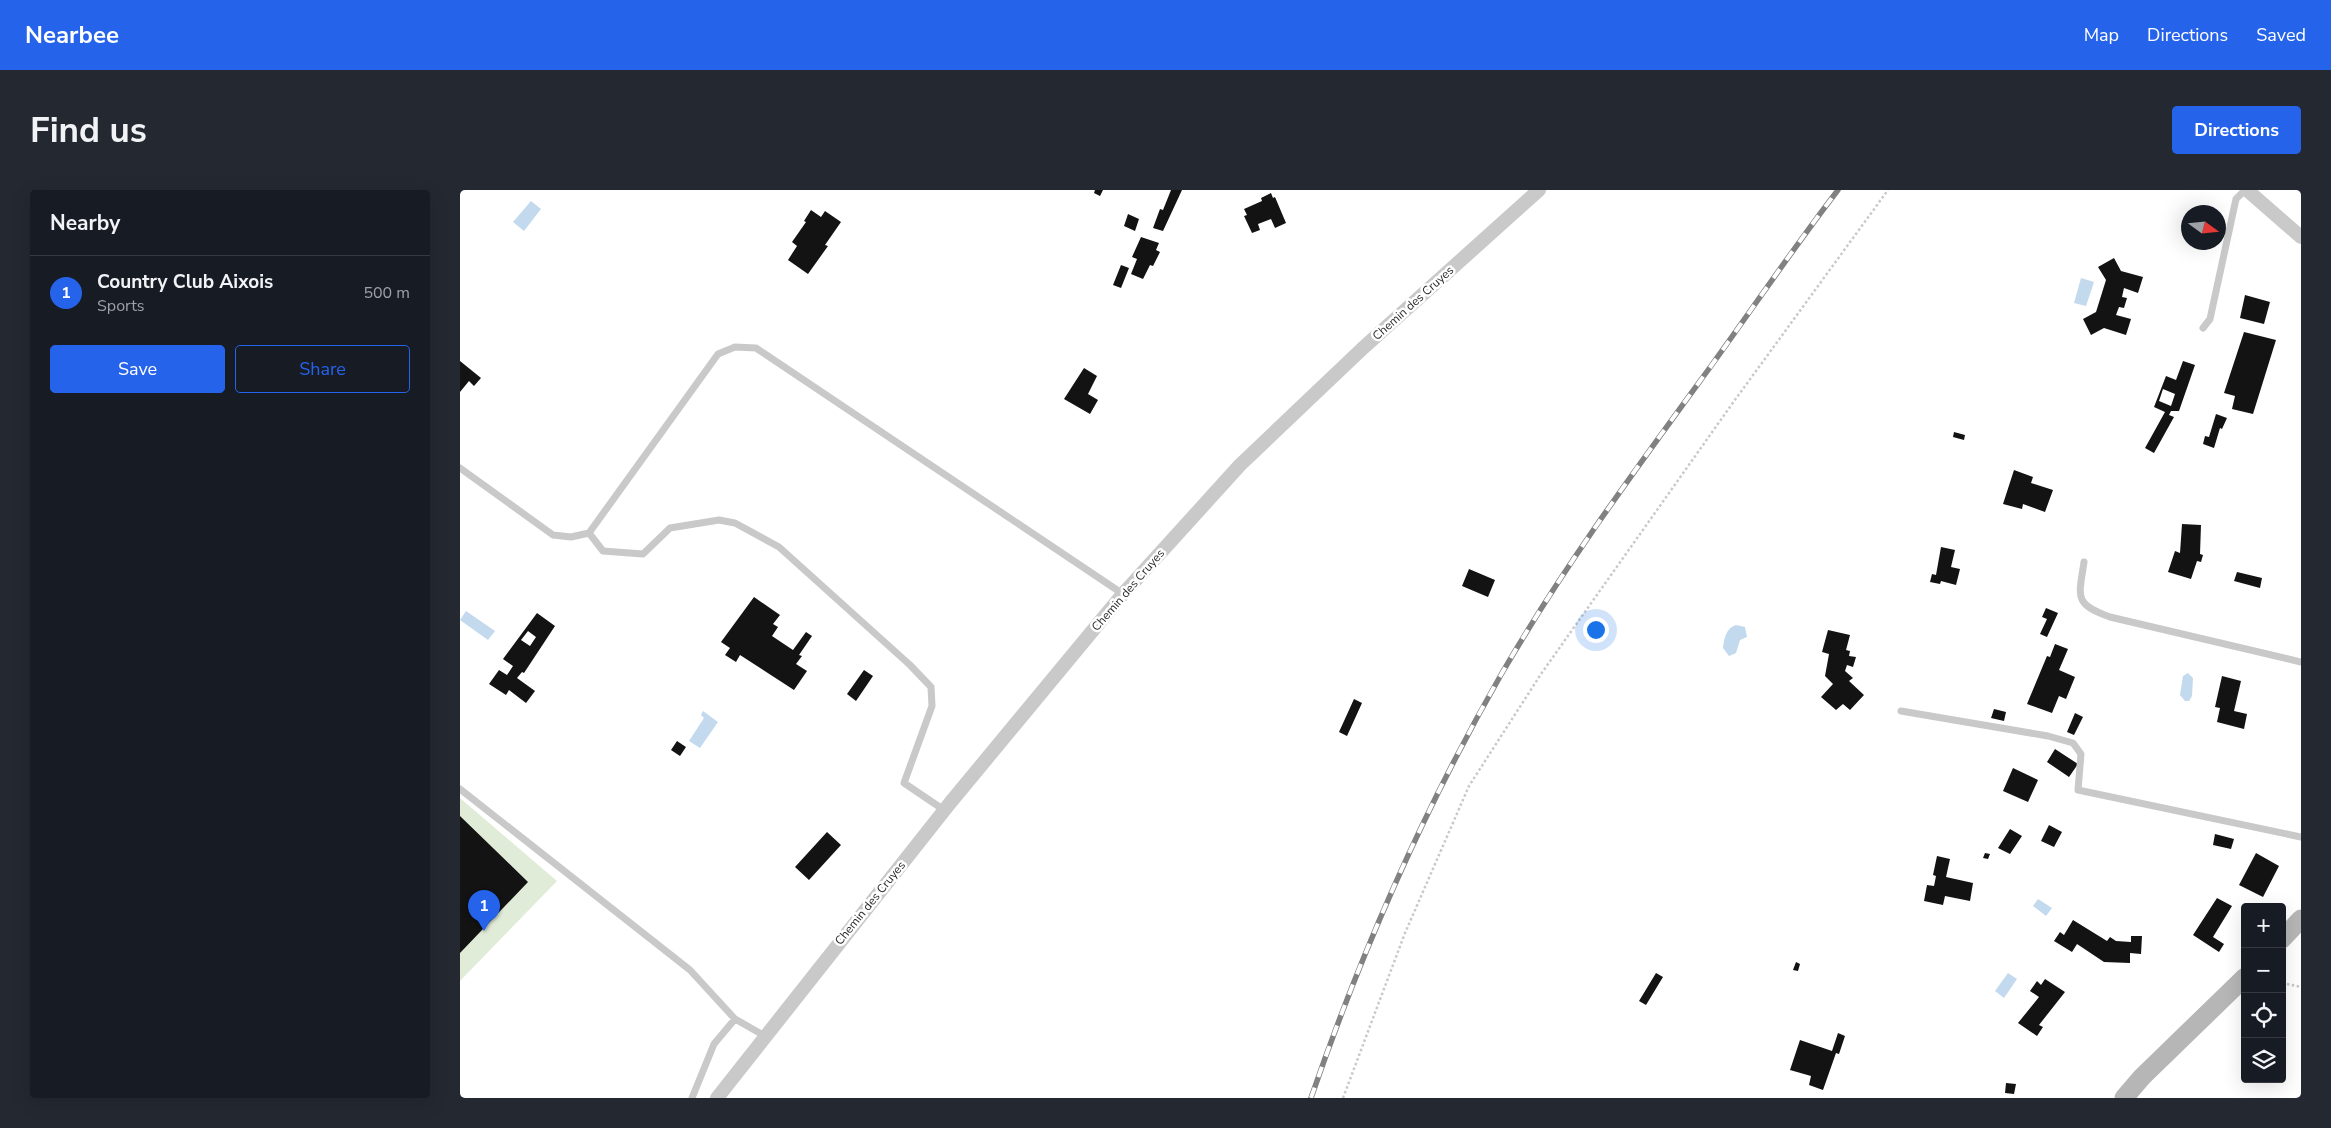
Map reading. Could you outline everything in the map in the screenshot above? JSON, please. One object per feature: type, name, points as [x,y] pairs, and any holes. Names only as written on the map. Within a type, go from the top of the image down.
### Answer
[{"type":"main road","points":[[2286,935],[2301,918]]},
{"type":"main road","points":[[2124,1098],[2142,1076],[2241,981]]},
{"type":"street","name":"Chemin des Cruyes","points":[[717,1098],[944,810],[1123,594],[1240,465],[1363,348],[1539,190]]},
{"type":"street","points":[[2246,190],[2301,237]]},
{"type":"lane","points":[[2203,328],[2210,319],[2236,199],[2246,190]]},
{"type":"lane","points":[[460,468],[552,535],[571,537],[589,533],[718,354],[735,347],[756,348],[1123,594]]},
{"type":"lane","points":[[589,533],[603,551],[642,554],[670,528],[719,520],[735,523],[779,547],[904,659],[930,687],[932,706],[904,783],[944,810]]},
{"type":"lane","points":[[2084,562],[2080,591],[2082,602],[2091,611],[2110,618],[2301,662]]},
{"type":"lane","points":[[1901,711],[2048,736],[2073,743],[2081,754],[2078,790],[2301,837]]},
{"type":"lane","points":[[460,789],[690,970],[735,1019],[765,1036]]},
{"type":"lane","points":[[692,1098],[714,1044],[735,1019]]},
{"type":"path","points":[[1343,1098],[1404,933],[1469,786],[1541,674],[1732,404],[1888,190]]},
{"type":"path","points":[[2286,984],[2301,987]]},
{"type":"green space","points":[[460,798],[557,881],[460,981]]},
{"type":"water","points":[[531,201],[541,209],[524,231],[513,222]]},
{"type":"water","points":[[2081,278],[2094,282],[2086,306],[2074,303]]},
{"type":"water","points":[[466,611],[495,631],[488,640],[460,620]]},
{"type":"water","points":[[1736,625],[1745,627],[1747,637],[1740,640],[1736,653],[1729,656],[1723,648],[1724,641],[1728,631]]},
{"type":"water","points":[[2188,673],[2193,678],[2192,696],[2189,701],[2185,701],[2180,695],[2183,676]]},
{"type":"water","points":[[703,711],[718,722],[700,748],[689,741],[704,718],[701,715]]},
{"type":"water","points":[[2038,899],[2052,908],[2046,916],[2033,906]]},
{"type":"water","points":[[2008,973],[2017,979],[2004,998],[1995,991]]},
{"type":"building","points":[[1095,190],[1103,190],[1100,196],[1094,193]]},
{"type":"building","points":[[1171,190],[1182,190],[1163,231],[1153,228],[1160,209],[1163,210]]},
{"type":"building","points":[[1271,193],[1273,198],[1275,197],[1286,223],[1275,228],[1271,219],[1258,224],[1260,230],[1252,233],[1244,216],[1247,215],[1244,209],[1262,201],[1261,198]]},
{"type":"building","points":[[811,210],[821,217],[825,211],[841,222],[825,245],[828,246],[808,274],[788,260],[797,246],[792,242],[806,222],[804,221]]},
{"type":"building","points":[[1128,214],[1139,219],[1135,231],[1124,226]]},
{"type":"building","points":[[1141,237],[1159,243],[1156,250],[1160,252],[1153,266],[1150,265],[1143,279],[1131,274],[1137,259],[1132,257]]},
{"type":"building","points":[[2114,258],[2121,271],[2143,277],[2138,293],[2124,288],[2122,297],[2127,298],[2124,308],[2119,307],[2116,315],[2131,319],[2126,335],[2104,328],[2091,335],[2083,319],[2096,312],[2106,280],[2098,267]]},
{"type":"building","points":[[1121,265],[1129,268],[1121,288],[1113,285]]},
{"type":"building","points":[[2245,295],[2270,302],[2264,324],[2240,318]]},
{"type":"building","points":[[2244,332],[2276,340],[2253,414],[2232,409],[2235,396],[2224,393]]},
{"type":"building","points":[[460,361],[481,378],[474,386],[469,381],[460,392]]},
{"type":"building","points":[[2183,361],[2195,365],[2179,411],[2171,411],[2169,415],[2174,417],[2154,453],[2145,448],[2165,412],[2154,407],[2166,376],[2176,380]],"holes":[[[2163,389],[2175,394],[2171,406],[2159,401]]]},
{"type":"building","points":[[1084,368],[1097,376],[1088,394],[1098,400],[1090,414],[1064,399]]},
{"type":"building","points":[[2216,414],[2227,418],[2222,429],[2220,428],[2214,448],[2203,444],[2205,436],[2209,437]]},
{"type":"building","points":[[1954,432],[1965,435],[1964,440],[1953,437]]},
{"type":"building","points":[[2014,470],[2033,477],[2031,483],[2053,490],[2045,512],[2023,504],[2022,509],[2003,504]]},
{"type":"building","points":[[2182,524],[2201,525],[2200,554],[2203,555],[2201,562],[2197,561],[2191,579],[2168,572],[2175,551],[2180,553]]},
{"type":"building","points":[[1941,547],[1955,550],[1951,567],[1960,569],[1956,585],[1941,581],[1940,584],[1930,582],[1932,574],[1936,575]]},
{"type":"building","points":[[1469,569],[1495,580],[1488,597],[1462,586]]},
{"type":"building","points":[[2237,572],[2262,578],[2260,588],[2234,581]]},
{"type":"building","points":[[754,597],[780,615],[773,624],[778,627],[772,636],[793,650],[806,632],[812,636],[799,655],[802,656],[796,664],[807,671],[794,690],[740,655],[736,662],[725,655],[730,648],[721,642]]},
{"type":"building","points":[[2046,608],[2058,613],[2047,637],[2040,634],[2047,619],[2042,617]]},
{"type":"building","points":[[537,613],[555,626],[524,673],[522,672],[517,678],[535,691],[526,703],[509,690],[506,695],[489,684],[499,670],[507,675],[513,666],[503,659]],"holes":[[[528,631],[536,637],[530,646],[521,640]]]},
{"type":"building","points":[[1828,630],[1850,635],[1846,650],[1850,651],[1849,656],[1856,657],[1853,667],[1847,665],[1845,671],[1853,678],[1849,681],[1864,695],[1850,710],[1843,704],[1836,710],[1821,697],[1833,684],[1825,676],[1829,654],[1822,652]]},
{"type":"building","points":[[2055,644],[2068,649],[2059,670],[2075,677],[2066,699],[2059,696],[2052,713],[2027,704],[2047,656],[2050,657]]},
{"type":"building","points":[[864,670],[873,676],[856,701],[847,694]]},
{"type":"building","points":[[2222,676],[2241,681],[2234,711],[2247,714],[2244,729],[2217,722],[2220,708],[2215,707]]},
{"type":"building","points":[[1354,699],[1362,703],[1347,736],[1339,732]]},
{"type":"building","points":[[1994,709],[2006,712],[2004,721],[1991,718]]},
{"type":"building","points":[[2075,713],[2083,717],[2074,735],[2067,732]]},
{"type":"building","points":[[677,741],[686,747],[680,756],[671,750]]},
{"type":"building","points":[[2055,749],[2078,764],[2069,777],[2047,762]]},
{"type":"building","points":[[2013,768],[2038,780],[2028,802],[2003,791]]},
{"type":"building","points":[[460,816],[528,882],[460,953]]},
{"type":"building","points":[[2049,825],[2062,832],[2054,847],[2041,841]]},
{"type":"building","points":[[2010,829],[2022,836],[2010,854],[1998,848]]},
{"type":"building","points":[[827,832],[841,845],[809,880],[795,867]]},
{"type":"building","points":[[2215,834],[2234,839],[2231,849],[2213,845]]},
{"type":"building","points":[[1985,853],[1990,854],[1988,859],[1983,858]]},
{"type":"building","points":[[2256,853],[2279,866],[2263,897],[2239,885]]},
{"type":"building","points":[[1937,856],[1950,859],[1946,877],[1973,883],[1970,901],[1945,896],[1943,905],[1924,901],[1927,885],[1934,886],[1936,876],[1933,875]]},
{"type":"building","points":[[2217,898],[2232,906],[2213,937],[2224,944],[2219,952],[2193,935]]},
{"type":"building","points":[[2073,920],[2107,941],[2110,937],[2116,941],[2131,942],[2131,936],[2142,936],[2141,954],[2130,953],[2130,963],[2104,962],[2077,944],[2072,952],[2054,941],[2060,932],[2064,935]]},
{"type":"building","points":[[1796,962],[1800,964],[1798,971],[1793,970]]},
{"type":"building","points":[[1656,973],[1663,977],[1646,1005],[1639,1001]]},
{"type":"building","points":[[2045,979],[2065,992],[2039,1025],[2043,1027],[2037,1036],[2018,1023],[2039,997],[2030,991],[2037,981],[2041,985]]},
{"type":"building","points":[[1838,1033],[1845,1036],[1839,1054],[1836,1053],[1823,1090],[1809,1085],[1811,1076],[1790,1070],[1800,1040],[1832,1051]]},
{"type":"building","points":[[2006,1083],[2016,1084],[2014,1094],[2005,1093]]},
{"type":"railway","points":[[1311,1098],[1351,988],[1396,881],[1446,776],[1502,673],[1602,517],[1838,190]]},
{"type":"place","name":"Country Club Aixois","points":[[484,931]]}]
